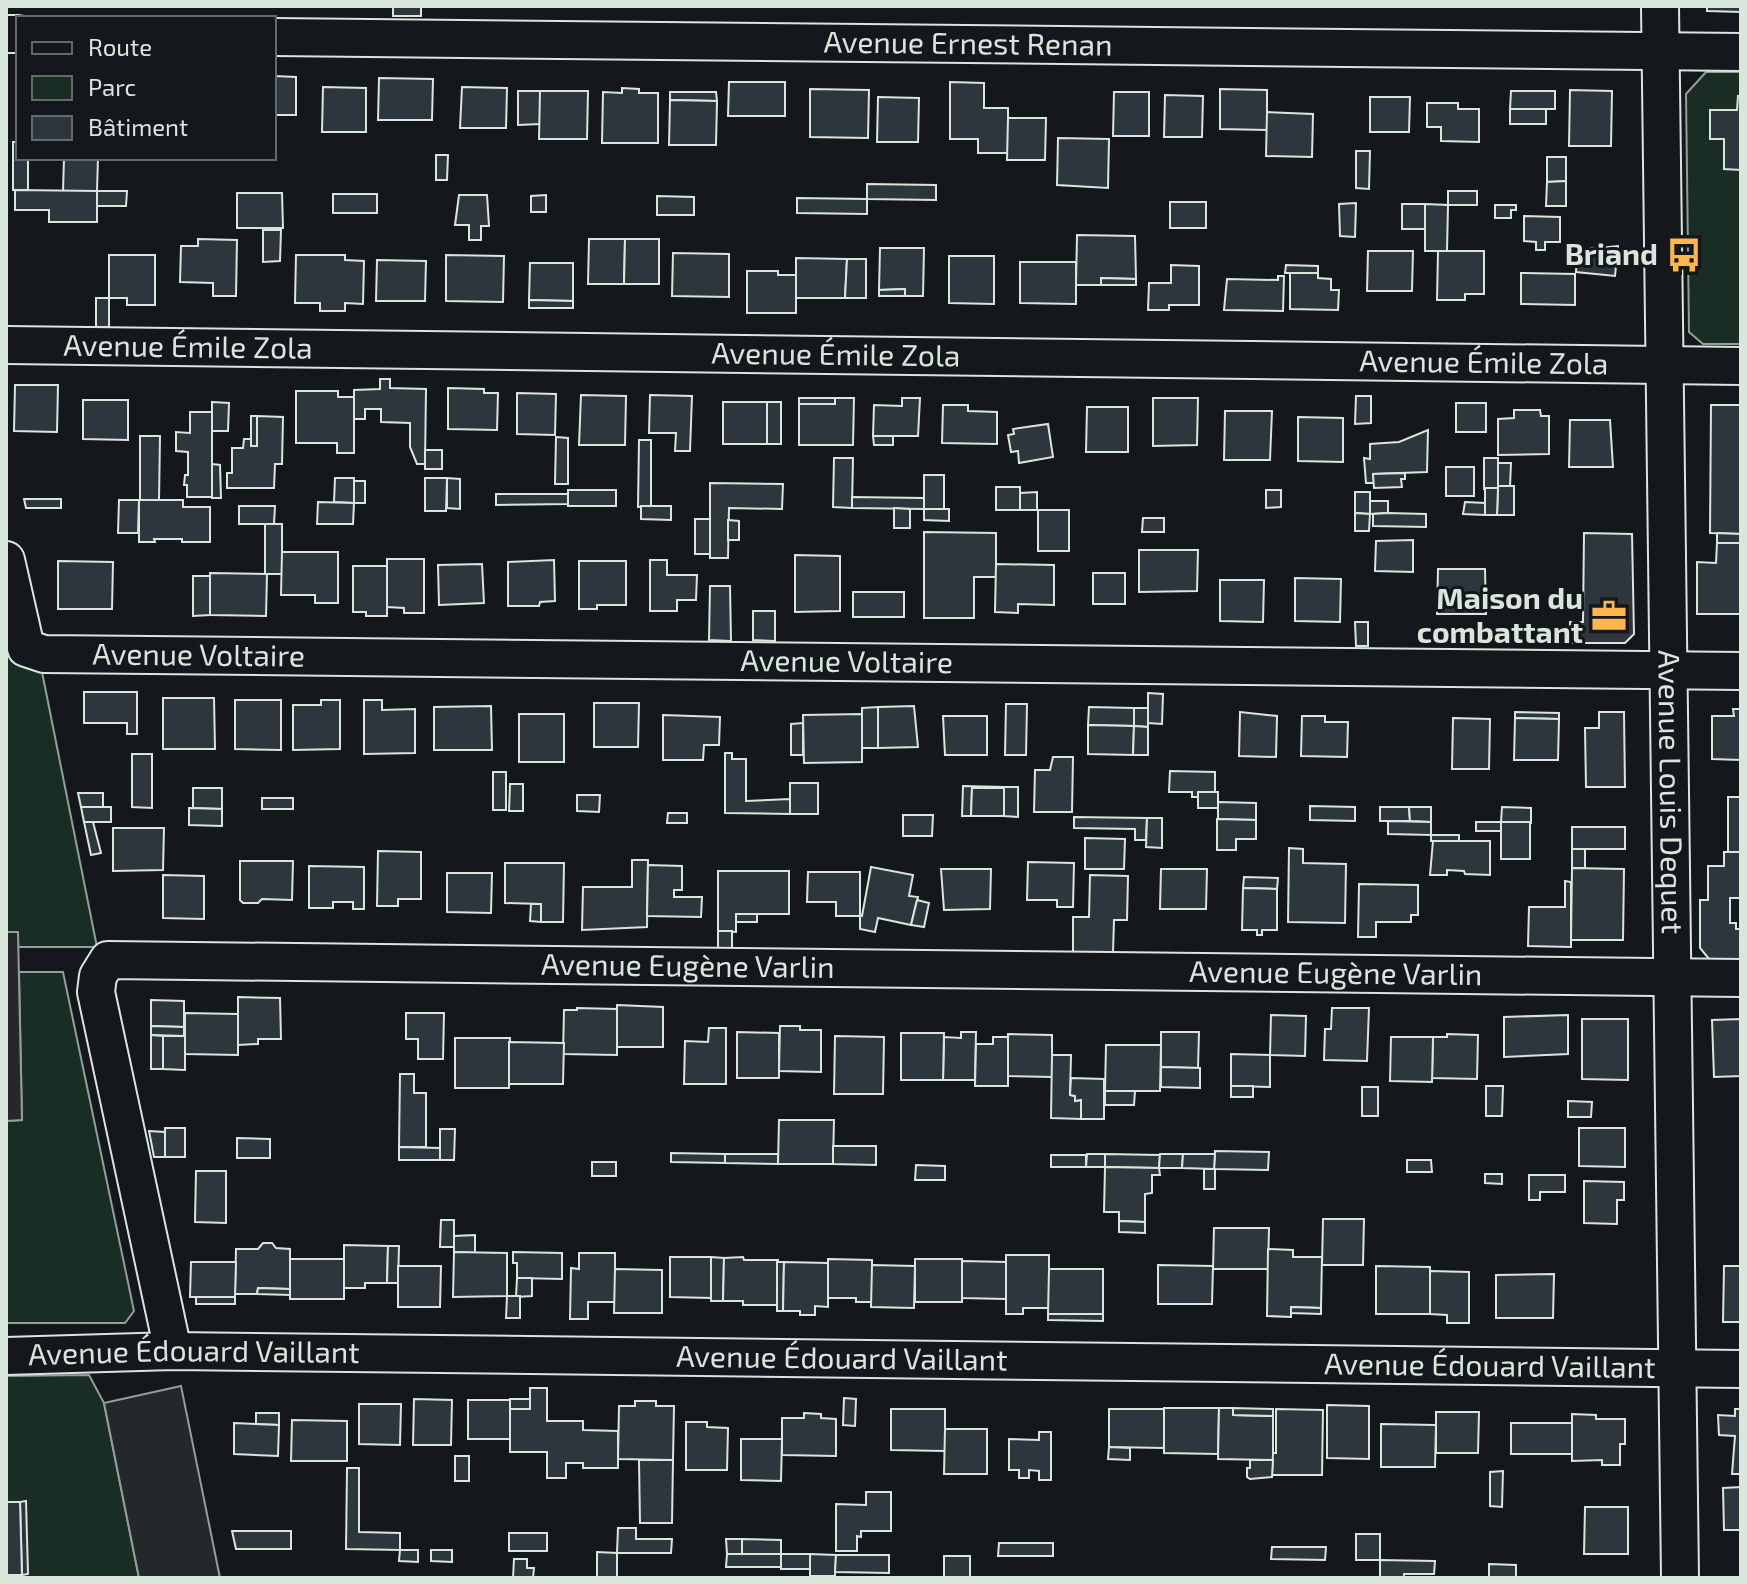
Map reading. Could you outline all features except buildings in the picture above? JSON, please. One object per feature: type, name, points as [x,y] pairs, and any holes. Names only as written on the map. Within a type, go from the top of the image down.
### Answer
[{"type":"street","name":"Avenue Louis Dequet","points":[[1660,6],[1680,1578]]},
{"type":"street","name":"Avenue Ernest Renan","points":[[276,37],[1741,52]]},
{"type":"street","name":"Avenue Émile Zola","points":[[6,345],[1741,366]]},
{"type":"street","name":"Avenue Voltaire","points":[[6,560],[26,648],[44,654],[1741,671]]},
{"type":"street","name":"Avenue Eugène Varlin","points":[[173,1351],[96,992],[98,976],[108,960],[1671,977]]},
{"type":"street","points":[[1671,977],[1741,978]]},
{"type":"street","name":"Avenue Édouard Vaillant","points":[[6,1356],[173,1351],[1741,1369]]},
{"type":"green space","points":[[1706,72],[1741,72],[1741,344],[1703,344],[1689,332],[1686,94]]},
{"type":"green space","points":[[6,619],[41,667],[97,947],[18,947],[17,932],[6,932]]},
{"type":"green space","points":[[19,972],[63,972],[134,1311],[125,1323],[6,1323],[6,1121],[22,1120]]},
{"type":"green space","points":[[89,1375],[104,1403],[139,1578],[6,1578],[6,1376]]},
{"type":"shaded area","points":[[6,932],[18,932],[22,1120],[6,1121]]},
{"type":"shaded area","points":[[181,1386],[220,1578],[139,1578],[104,1403]]},
{"type":"place","name":"Briand","points":[[1684,255]]},
{"type":"place","name":"Maison du combattant","points":[[1609,616]]}]
